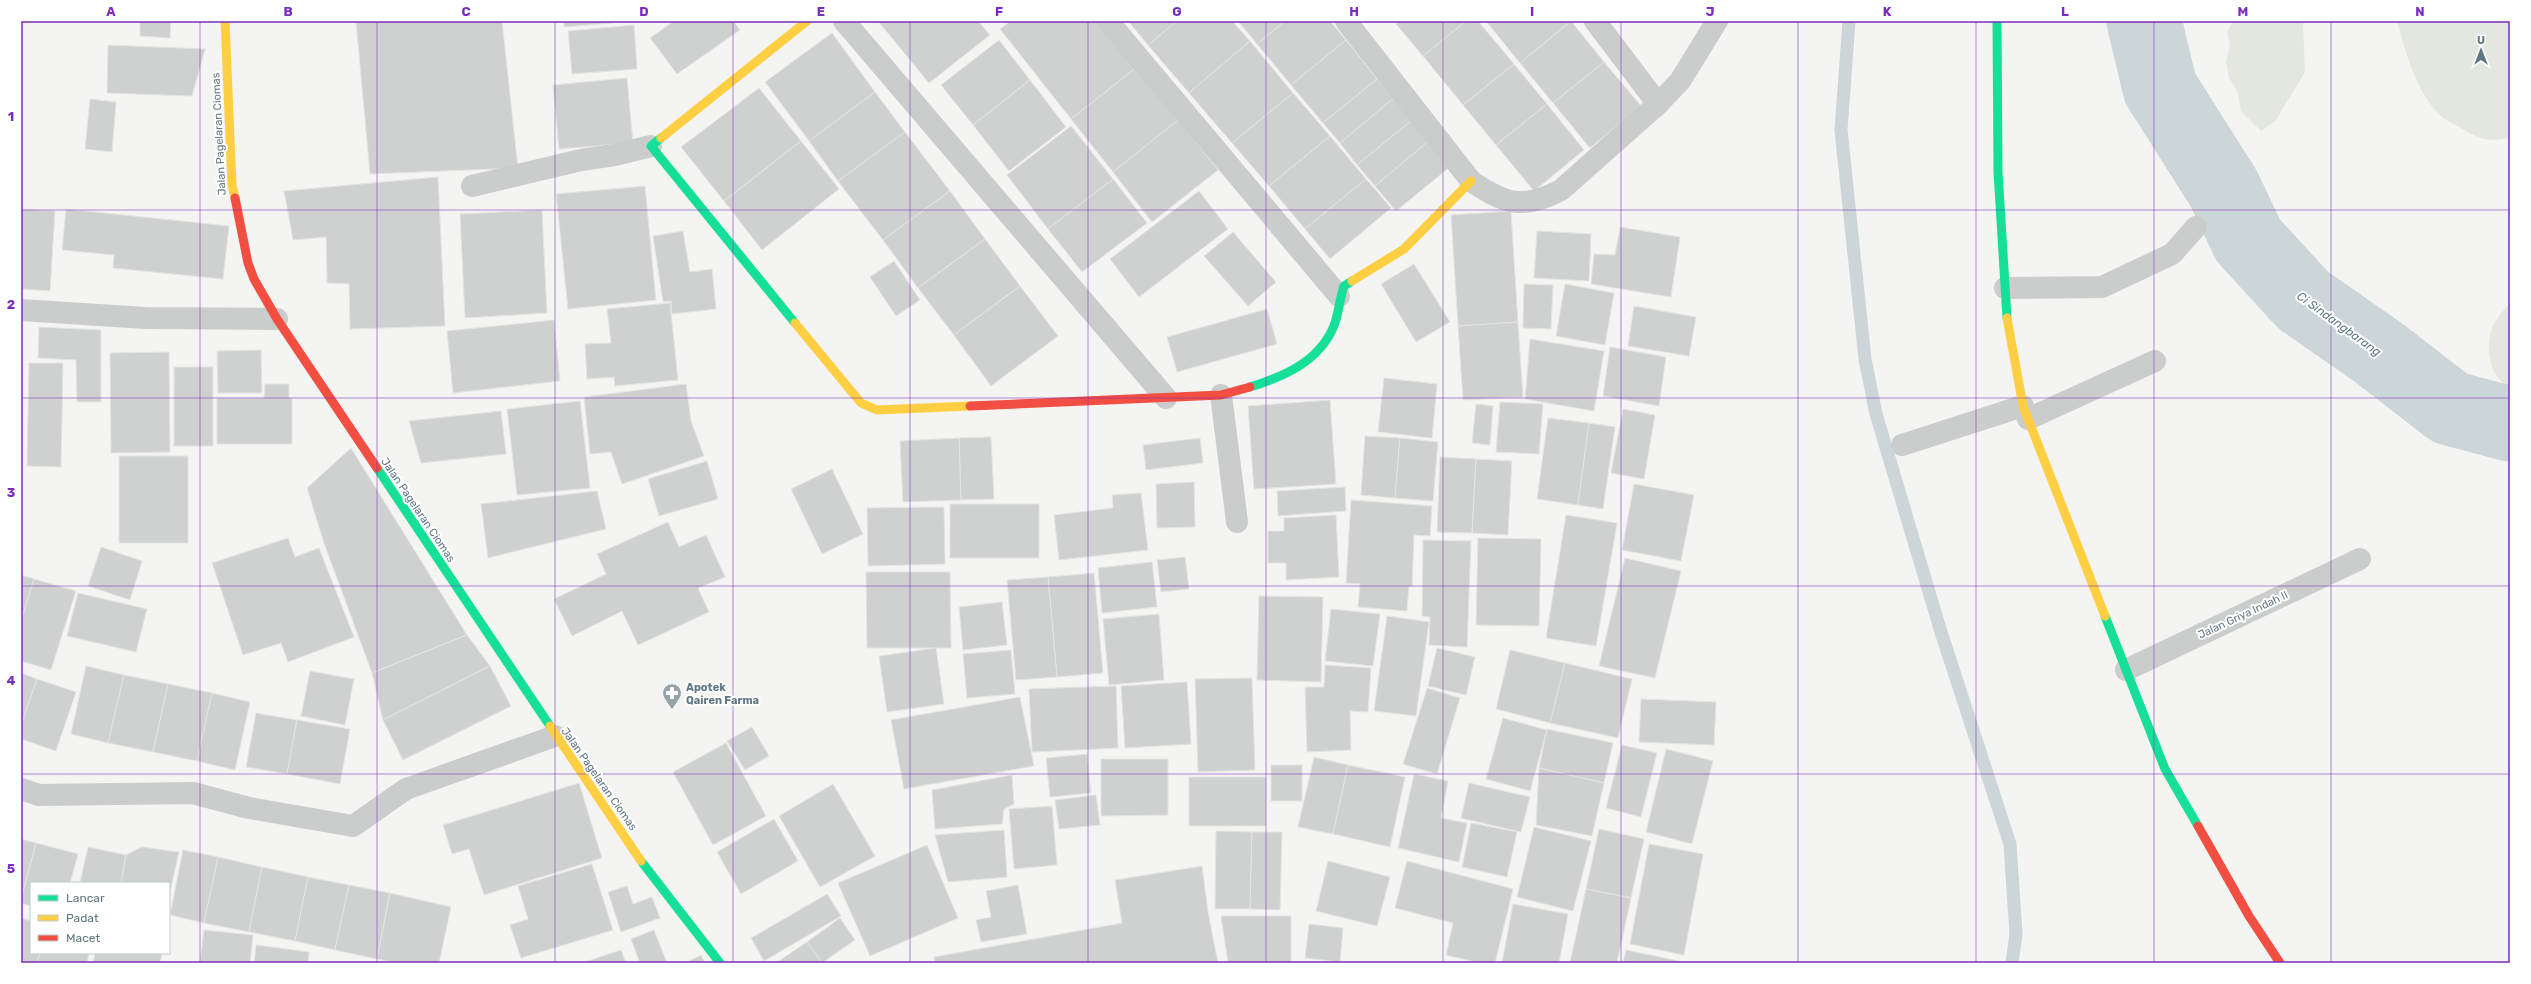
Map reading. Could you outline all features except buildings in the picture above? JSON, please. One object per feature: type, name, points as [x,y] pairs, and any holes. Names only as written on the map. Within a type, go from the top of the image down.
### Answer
[{"type":"street","name":"Jalan Pagelaran Ciomas","points":[[225,21],[232,185],[248,263],[254,279],[276,319],[555,736],[633,850],[720,963]]},
{"type":"street","points":[[472,186],[581,160],[615,155],[651,146],[807,21]]},
{"type":"street","points":[[844,21],[1166,398]]},
{"type":"street","points":[[1108,21],[1339,296]]},
{"type":"street","points":[[1346,21],[1471,181],[1499,198],[1518,204],[1544,199],[1561,190],[1658,104],[1680,81],[1717,21]]},
{"type":"street","points":[[1595,21],[1658,104]]},
{"type":"street","points":[[1998,21],[1998,172],[2005,288],[2008,325],[2026,412],[2165,769],[2248,916],[2280,963]]},
{"type":"street","points":[[651,146],[861,403],[877,410],[1221,395],[1273,379],[1306,362],[1324,345],[1333,327],[1339,296],[1344,286],[1404,249],[1471,181]]},
{"type":"street","points":[[2005,288],[2102,287],[2172,254],[2196,227]]},
{"type":"street","points":[[21,310],[145,318],[276,319]]},
{"type":"street","points":[[1902,445],[2026,412],[2155,361]]},
{"type":"street","points":[[1221,395],[1237,522]]},
{"type":"street","name":"Jalan Griya Indah II","points":[[2126,670],[2360,559]]},
{"type":"street","points":[[21,789],[39,796],[193,793],[249,808],[353,826],[406,789],[555,736]]},
{"type":"shaded area","points":[[2233,21],[2303,21],[2305,72],[2276,120],[2261,131],[2241,111],[2237,91],[2229,78],[2226,62],[2230,45],[2227,32]]},
{"type":"shaded area","points":[[2397,21],[2510,21],[2510,137],[2498,140],[2480,138],[2443,118],[2438,113],[2430,104],[2417,82]]},
{"type":"shaded area","points":[[2510,303],[2510,387],[2498,378],[2494,371],[2489,355],[2489,339],[2494,324]]},
{"type":"waterway","points":[[1849,21],[1841,130],[1865,359],[1876,414],[1941,632],[2010,844],[2016,934],[2012,963]]},
{"type":"waterway","name":"Ci Sindangbarang","points":[[2144,21],[2160,88],[2224,189],[2248,240],[2303,300],[2379,353],[2450,408],[2510,424]]},
{"type":"traffic: fast","points":[[1997,21],[1998,172],[2007,318]]},
{"type":"traffic: fast","points":[[661,138],[651,146],[795,323]]},
{"type":"traffic: fast","points":[[1250,387],[1287,373],[1309,359],[1318,350],[1333,328],[1344,286],[1352,281]]},
{"type":"traffic: fast","points":[[377,468],[550,726]]},
{"type":"traffic: fast","points":[[2105,616],[2165,769],[2198,826]]},
{"type":"traffic: fast","points":[[641,861],[720,963]]},
{"type":"traffic: slow","points":[[225,21],[232,185],[235,198]]},
{"type":"traffic: slow","points":[[661,138],[807,21]]},
{"type":"traffic: slow","points":[[1352,281],[1404,249],[1471,181]]},
{"type":"traffic: slow","points":[[2007,318],[2023,406],[2105,616]]},
{"type":"traffic: slow","points":[[795,323],[861,403],[877,410],[970,406]]},
{"type":"traffic: slow","points":[[550,726],[641,861]]},
{"type":"traffic: jam","points":[[235,198],[248,263],[254,279],[277,319],[377,468]]},
{"type":"traffic: jam","points":[[970,406],[1221,395],[1250,387]]},
{"type":"traffic: jam","points":[[2198,826],[2249,916],[2280,963]]},
{"type":"place","name":"Apotek Qairen Farma","points":[[672,710]]}]
